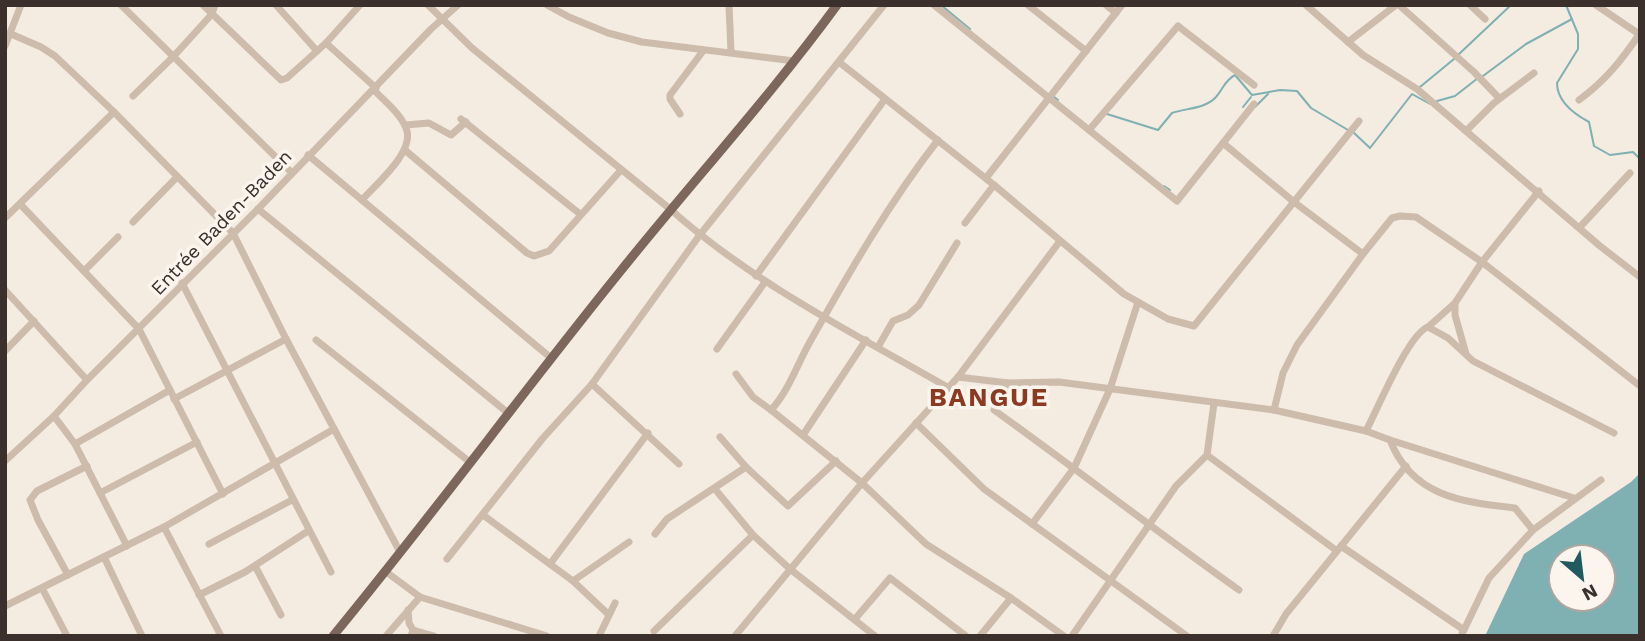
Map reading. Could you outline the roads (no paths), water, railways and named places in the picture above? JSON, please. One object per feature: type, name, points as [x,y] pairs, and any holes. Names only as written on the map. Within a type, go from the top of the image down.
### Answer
[{"type":"main road","points":[[333,636],[670,209],[794,61],[837,5]]},
{"type":"street","points":[[5,46],[21,5]]},
{"type":"street","points":[[121,5],[292,173]]},
{"type":"street","points":[[203,5],[281,80],[287,78],[326,43],[360,5]]},
{"type":"street","points":[[134,96],[212,14],[215,5]]},
{"type":"street","points":[[276,5],[317,51]]},
{"type":"street","points":[[346,5],[352,13]]},
{"type":"street","points":[[428,5],[441,21],[670,209],[699,236],[765,282],[949,388]]},
{"type":"street","name":"Entrée Baden-Baden","points":[[5,461],[54,416],[458,5]]},
{"type":"street","points":[[547,5],[608,33],[642,42],[794,61]]},
{"type":"street","points":[[729,5],[731,52]]},
{"type":"street","points":[[447,559],[543,438],[592,383],[699,236],[884,5]]},
{"type":"street","points":[[934,5],[1177,201],[1254,104]]},
{"type":"street","points":[[1028,5],[1086,51]]},
{"type":"street","points":[[1106,5],[1116,13]]},
{"type":"street","points":[[986,178],[1122,5]]},
{"type":"street","points":[[1306,5],[1370,60],[1417,89],[1640,276]]},
{"type":"street","points":[[1348,42],[1397,5],[1474,72],[1499,98]]},
{"type":"street","points":[[1470,5],[1485,19]]},
{"type":"street","points":[[1579,100],[1612,73],[1639,34],[1597,5]]},
{"type":"street","points":[[1089,130],[1178,26],[1254,85]]},
{"type":"street","points":[[11,34],[48,51],[114,112],[233,233],[286,339],[400,552]]},
{"type":"street","points":[[326,43],[375,89],[404,125],[408,136],[406,151],[362,200]]},
{"type":"street","points":[[680,114],[670,95],[703,51]]},
{"type":"street","points":[[839,62],[986,178],[1113,286],[1168,319],[1194,326],[1359,121]]},
{"type":"street","points":[[1466,131],[1499,98],[1534,73]]},
{"type":"street","points":[[756,276],[886,99]]},
{"type":"street","points":[[5,218],[114,112]]},
{"type":"street","points":[[404,125],[429,123],[451,135],[463,121],[580,214]]},
{"type":"street","points":[[771,410],[872,233],[938,140]]},
{"type":"street","points":[[1223,143],[1294,202],[1363,254]]},
{"type":"street","points":[[406,151],[467,204],[534,256],[548,251],[621,170]]},
{"type":"street","points":[[308,155],[551,358]]},
{"type":"street","points":[[1580,227],[1630,173]]},
{"type":"street","points":[[133,222],[177,177]]},
{"type":"street","points":[[965,223],[994,185]]},
{"type":"street","points":[[1366,431],[1410,345],[1420,331],[1455,303],[1482,262],[1539,191]]},
{"type":"street","points":[[20,204],[139,328],[223,494]]},
{"type":"street","points":[[258,209],[508,413]]},
{"type":"street","points":[[1274,410],[1283,373],[1297,345],[1392,218],[1409,216],[1482,262],[1640,386]]},
{"type":"street","points":[[84,271],[118,237]]},
{"type":"street","points":[[735,636],[862,483],[949,388],[1060,241]]},
{"type":"street","points":[[878,347],[893,321],[908,315],[919,304],[957,243]]},
{"type":"street","points":[[717,349],[765,282]]},
{"type":"street","points":[[182,283],[331,572]]},
{"type":"street","points":[[5,290],[87,380]]},
{"type":"street","points":[[1032,524],[1074,468],[1110,389],[1138,302]]},
{"type":"street","points":[[1455,303],[1455,315],[1467,355]]},
{"type":"street","points":[[5,351],[34,321]]},
{"type":"street","points":[[1428,327],[1448,338],[1474,361],[1614,433]]},
{"type":"street","points":[[174,399],[286,339]]},
{"type":"street","points":[[316,340],[471,463]]},
{"type":"street","points":[[803,435],[866,340]]},
{"type":"street","points":[[736,374],[756,400],[862,483],[926,544],[1011,598],[1064,636]]},
{"type":"street","points":[[958,377],[1008,383],[1059,382],[1274,410],[1366,431],[1574,498]]},
{"type":"street","points":[[592,383],[679,464]]},
{"type":"street","points":[[1008,383],[994,410],[1148,526],[1239,590]]},
{"type":"street","points":[[75,444],[170,390]]},
{"type":"street","points":[[1072,636],[1177,486],[1207,455],[1214,402]]},
{"type":"street","points":[[54,416],[75,444],[127,546]]},
{"type":"street","points":[[916,423],[984,489],[1187,636]]},
{"type":"street","points":[[5,606],[163,527],[334,429]]},
{"type":"street","points":[[550,564],[648,433]]},
{"type":"street","points":[[720,437],[746,467],[788,506],[836,461]]},
{"type":"street","points":[[1390,440],[1405,466],[1432,489],[1450,499],[1515,508],[1533,530]]},
{"type":"street","points":[[100,494],[197,442]]},
{"type":"street","points":[[1207,455],[1462,633],[1489,578],[1533,530],[1601,480]]},
{"type":"street","points":[[68,575],[30,500],[37,491],[87,466]]},
{"type":"street","points":[[1273,636],[1286,614],[1405,466]]},
{"type":"street","points":[[655,534],[667,519],[746,467]]},
{"type":"street","points":[[715,489],[753,535],[790,569],[875,636]]},
{"type":"street","points":[[209,544],[292,500]]},
{"type":"street","points":[[483,515],[573,582],[607,614]]},
{"type":"street","points":[[163,527],[220,635]]},
{"type":"street","points":[[199,596],[255,566],[308,531]]},
{"type":"street","points":[[654,631],[753,535]]},
{"type":"street","points":[[573,582],[629,542]]},
{"type":"street","points":[[104,557],[142,636]]},
{"type":"street","points":[[255,566],[281,615]]},
{"type":"street","points":[[385,571],[420,597],[547,636]]},
{"type":"street","points":[[855,619],[890,578],[966,636]]},
{"type":"street","points":[[42,588],[67,636]]},
{"type":"street","points":[[386,636],[420,597]]},
{"type":"street","points":[[979,636],[1011,598]]},
{"type":"street","points":[[599,636],[607,614],[615,603]]},
{"type":"street","points":[[408,610],[412,633],[434,636]]},
{"type":"water","points":[[1640,473],[1640,636],[1485,636],[1524,554],[1631,482]]},
{"type":"waterway","points":[[941,5],[970,29]]},
{"type":"waterway","points":[[1458,55],[1511,5]]},
{"type":"waterway","points":[[1566,5],[1578,34],[1578,49],[1557,83],[1560,96],[1572,111],[1589,122],[1594,146],[1610,155],[1633,152],[1640,159]]},
{"type":"waterway","points":[[1483,76],[1526,44],[1572,19]]},
{"type":"waterway","points":[[1420,87],[1454,59]]},
{"type":"waterway","points":[[1107,114],[1158,130],[1172,113],[1212,101],[1235,75],[1252,95],[1280,90],[1297,91],[1311,108],[1348,130]]},
{"type":"waterway","points":[[1437,101],[1455,96],[1478,78]]},
{"type":"waterway","points":[[1255,107],[1268,94]]},
{"type":"waterway","points":[[1353,132],[1370,148],[1412,94],[1430,104]]},
{"type":"waterway","points":[[1053,96],[1058,100]]},
{"type":"waterway","points":[[1243,107],[1251,97]]},
{"type":"waterway","points":[[1164,186],[1170,190]]},
{"type":"district","name":"BANGUE","points":[[989,397]]}]
